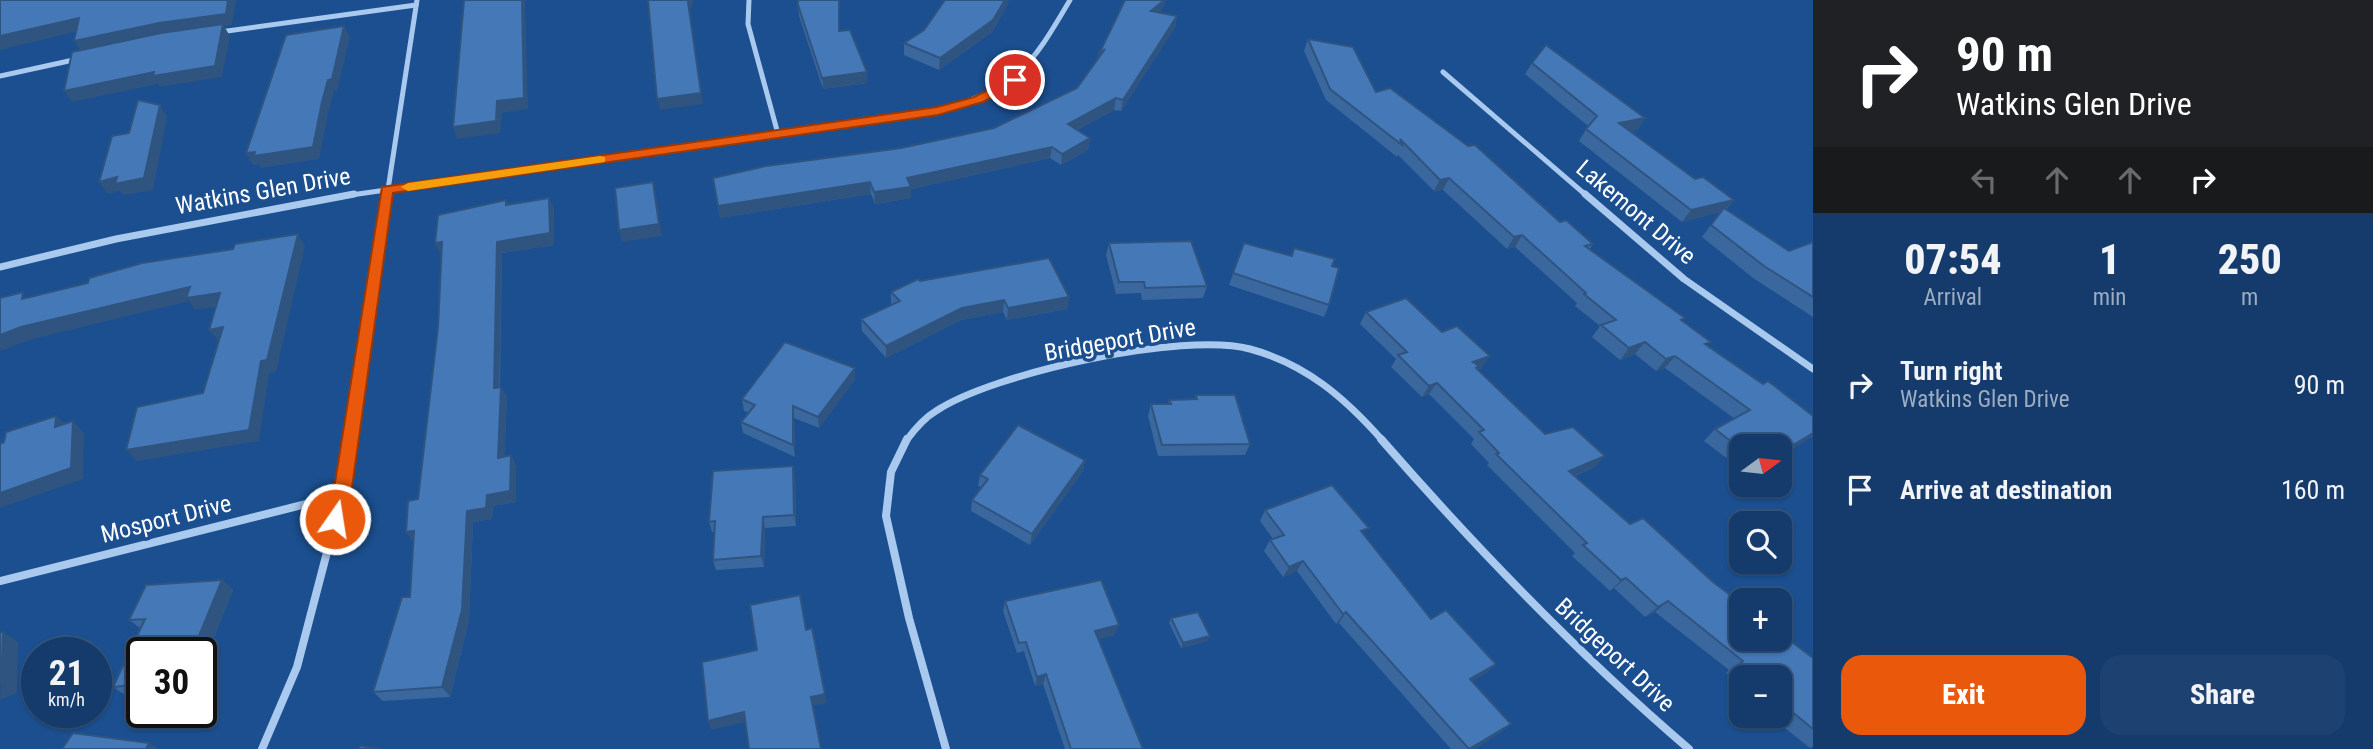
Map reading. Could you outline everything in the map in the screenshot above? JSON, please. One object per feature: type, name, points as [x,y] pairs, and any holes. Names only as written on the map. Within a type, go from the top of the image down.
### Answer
[{"type":"street","points":[[749,0],[748,24],[778,134]]},
{"type":"street","name":"Watkins Glen Drive","points":[[0,267],[180,223],[387,190],[938,111],[1003,89],[1027,71],[1070,0]]},
{"type":"street","points":[[208,33],[416,2],[342,495],[297,667],[262,749]]},
{"type":"street","points":[[0,76],[90,56]]},
{"type":"street","name":"Lakemont Drive","points":[[1443,72],[1684,279],[1813,369]]},
{"type":"street","name":"Bridgeport Drive","points":[[946,749],[907,613],[892,551],[885,499],[894,464],[907,436],[936,409],[973,390],[1013,379],[1181,344],[1228,344],[1270,356],[1309,373],[1349,407],[1510,582],[1640,707],[1689,749]]},
{"type":"street","name":"Mosport Drive","points":[[0,581],[342,495]]},
{"type":"building","points":[[0,0],[228,0],[226,14],[159,23],[74,41],[79,18],[0,36]]},
{"type":"building","points":[[464,0],[522,0],[524,98],[497,101],[496,121],[453,127]]},
{"type":"building","points":[[648,0],[689,0],[701,93],[657,99]]},
{"type":"building","points":[[798,0],[839,0],[839,31],[850,30],[867,72],[822,78]]},
{"type":"building","points":[[945,0],[1005,0],[993,20],[940,58],[904,43],[924,30]]},
{"type":"building","points":[[1125,0],[1163,0],[1151,11],[1177,16],[1123,100],[1116,98],[1068,124],[1090,138],[1062,154],[1052,147],[907,178],[911,187],[874,192],[870,182],[718,206],[713,178],[766,166],[901,148],[994,128],[1077,88],[1105,49],[1098,56]]},
{"type":"building","points":[[223,24],[215,66],[153,76],[154,72],[64,91],[72,52],[161,33]]},
{"type":"building","points":[[344,26],[332,79],[328,80],[322,102],[313,147],[254,156],[255,152],[246,153],[286,35]]},
{"type":"building","points":[[1308,39],[1353,47],[1376,92],[1390,88],[1468,146],[1475,145],[1560,222],[1566,220],[1593,244],[1585,246],[1685,318],[1681,320],[1711,342],[1705,344],[1763,384],[1768,381],[1813,416],[1813,433],[1792,446],[1792,434],[1729,434],[1729,440],[1715,429],[1750,410],[1675,356],[1666,359],[1645,342],[1629,348],[1601,325],[1616,320],[1584,294],[1586,293],[1522,235],[1514,237],[1449,178],[1440,180],[1400,139],[1402,145],[1330,89]]},
{"type":"building","points":[[1546,45],[1645,118],[1619,123],[1695,179],[1703,177],[1734,200],[1691,210],[1586,129],[1597,116],[1532,63]]},
{"type":"building","points":[[138,100],[160,105],[144,178],[115,184],[117,177],[99,182],[112,136],[129,133]]},
{"type":"building","points":[[653,182],[659,224],[619,230],[615,188]]},
{"type":"building","points":[[549,198],[550,233],[497,242],[494,388],[501,387],[498,458],[511,455],[510,491],[487,495],[486,508],[467,511],[462,610],[442,687],[373,692],[402,597],[410,597],[414,531],[406,532],[408,501],[418,499],[438,327],[442,242],[435,243],[438,215],[506,200],[506,205]]},
{"type":"building","points":[[1724,208],[1789,251],[1813,242],[1813,297],[1764,266],[1711,225]]},
{"type":"building","points":[[298,234],[267,360],[261,361],[249,430],[126,450],[137,407],[203,393],[223,327],[209,330],[220,293],[186,298],[190,287],[21,327],[0,335],[0,298],[23,292],[22,299],[88,283],[89,278],[142,263],[233,249],[235,244]]},
{"type":"building","points":[[1191,241],[1207,286],[1145,288],[1144,282],[1119,282],[1109,243]]},
{"type":"building","points":[[1244,243],[1292,256],[1294,248],[1335,259],[1332,266],[1339,268],[1329,305],[1233,273]]},
{"type":"building","points":[[1049,258],[1069,297],[1008,308],[1004,300],[962,308],[886,346],[861,319],[900,301],[891,292],[918,279],[920,281]]},
{"type":"building","points":[[1406,298],[1442,332],[1457,326],[1490,356],[1473,362],[1479,366],[1476,368],[1545,434],[1573,427],[1605,456],[1569,471],[1630,524],[1643,518],[1729,594],[1729,650],[1668,601],[1658,607],[1626,578],[1621,580],[1583,545],[1587,543],[1496,454],[1499,453],[1479,432],[1484,430],[1437,383],[1429,386],[1398,355],[1407,352],[1366,312]]},
{"type":"building","points":[[785,342],[855,368],[818,417],[793,406],[793,445],[741,422],[755,405],[742,399]]},
{"type":"building","points":[[1196,395],[1235,395],[1250,444],[1162,445],[1151,404],[1171,404],[1169,400],[1197,399]]},
{"type":"building","points":[[56,416],[55,427],[73,421],[71,468],[0,493],[0,444],[4,442],[6,432]]},
{"type":"building","points":[[1018,425],[1085,460],[1032,534],[972,500],[988,479],[980,475]]},
{"type":"building","points":[[793,466],[794,515],[763,517],[761,556],[713,560],[715,521],[709,522],[713,471]]},
{"type":"building","points":[[1332,485],[1369,528],[1361,531],[1431,619],[1446,610],[1496,664],[1470,679],[1511,724],[1469,749],[1346,612],[1343,614],[1303,561],[1289,567],[1270,540],[1284,535],[1265,510]]},
{"type":"building","points":[[222,580],[199,637],[137,637],[145,619],[129,620],[146,585]]},
{"type":"building","points":[[1101,580],[1119,625],[1095,631],[1143,749],[1071,749],[1046,674],[1037,677],[1026,642],[1019,643],[1005,601]]},
{"type":"building","points":[[800,595],[806,630],[812,628],[825,694],[811,697],[821,749],[749,749],[744,712],[708,721],[702,662],[757,650],[750,605]]},
{"type":"building","points":[[1198,612],[1210,636],[1183,643],[1171,618]]},
{"type":"building","points":[[3,632],[1,684],[0,684],[0,633]]},
{"type":"building","points":[[1792,642],[1813,658],[1813,729],[1792,712],[1792,665],[1741,665],[1743,661],[1730,651],[1792,651]]},
{"type":"building","points":[[126,659],[126,686],[113,687]]},
{"type":"building","points":[[73,733],[149,743],[146,749],[62,749]]},
{"type":"building","points":[[360,746],[380,749],[359,749]]},
{"type":"slow traffic","points":[[408,187],[600,159]]},
{"type":"route","points":[[335,519],[342,495],[387,190],[938,111],[978,100],[1003,89],[1015,80]]}]
